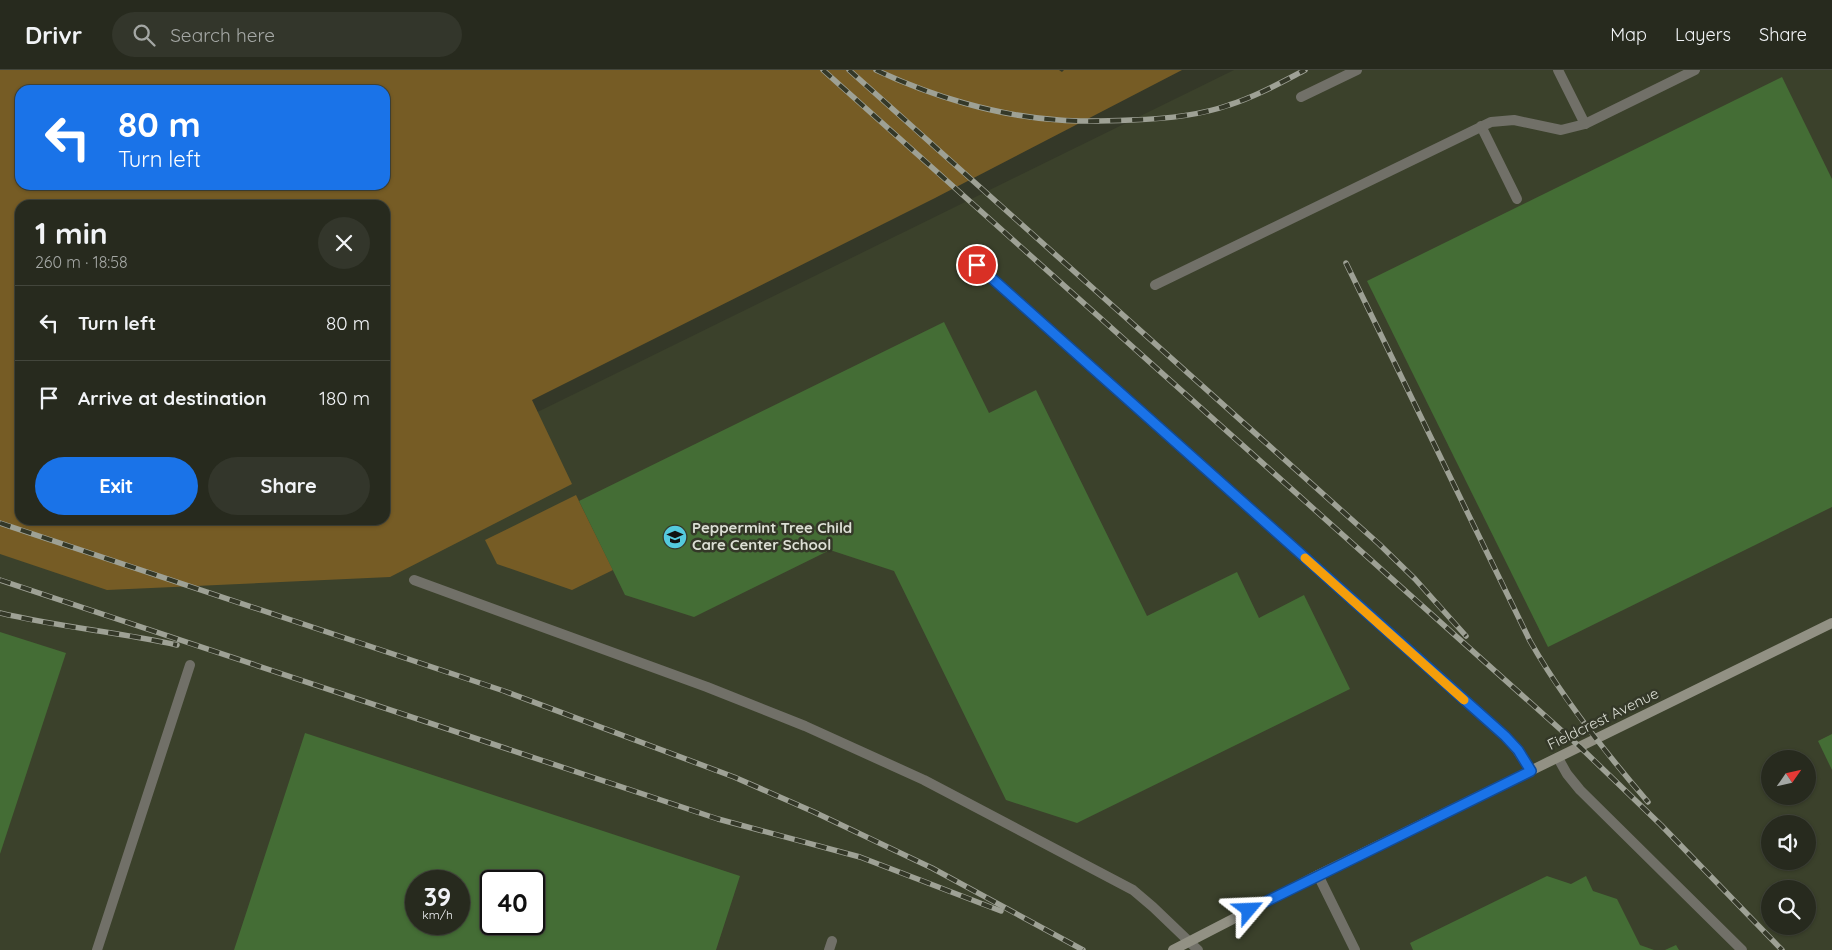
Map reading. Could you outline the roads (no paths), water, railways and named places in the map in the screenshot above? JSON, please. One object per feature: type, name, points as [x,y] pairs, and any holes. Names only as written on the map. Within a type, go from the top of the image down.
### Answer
[{"type":"street","name":"Fieldcrest Avenue","points":[[1173,950],[1318,875],[1832,623]]},
{"type":"lane","points":[[1301,97],[1357,70]]},
{"type":"lane","points":[[1558,70],[1585,124]]},
{"type":"lane","points":[[1155,285],[1490,122],[1514,120],[1561,130],[1585,124],[1695,70]]},
{"type":"lane","points":[[1480,126],[1517,199]]},
{"type":"lane","points":[[977,265],[1505,736],[1518,750],[1531,771]]},
{"type":"lane","points":[[414,580],[761,708],[924,780],[1132,890],[1153,906],[1198,950]]},
{"type":"lane","points":[[97,950],[190,665]]},
{"type":"lane","points":[[1558,758],[1567,774],[1580,790],[1742,950]]},
{"type":"lane","points":[[1318,875],[1355,950]]},
{"type":"railway","points":[[823,70],[1580,747],[1661,825],[1782,950]]},
{"type":"railway","points":[[849,70],[1379,544],[1415,579],[1466,636]]},
{"type":"railway","points":[[876,70],[919,88],[965,103],[1012,114],[1068,121],[1156,119],[1205,112],[1248,98],[1305,70]]},
{"type":"railway","points":[[1346,263],[1530,641],[1556,683],[1585,724],[1648,802]]},
{"type":"railway","points":[[0,523],[504,691],[734,777],[814,812],[932,868],[1083,950]]},
{"type":"railway","points":[[0,580],[718,819],[860,857],[1001,911]]},
{"type":"railway","points":[[0,613],[177,645]]},
{"type":"place","name":"Peppermint Tree Child Care Center School","points":[[675,537]]}]
